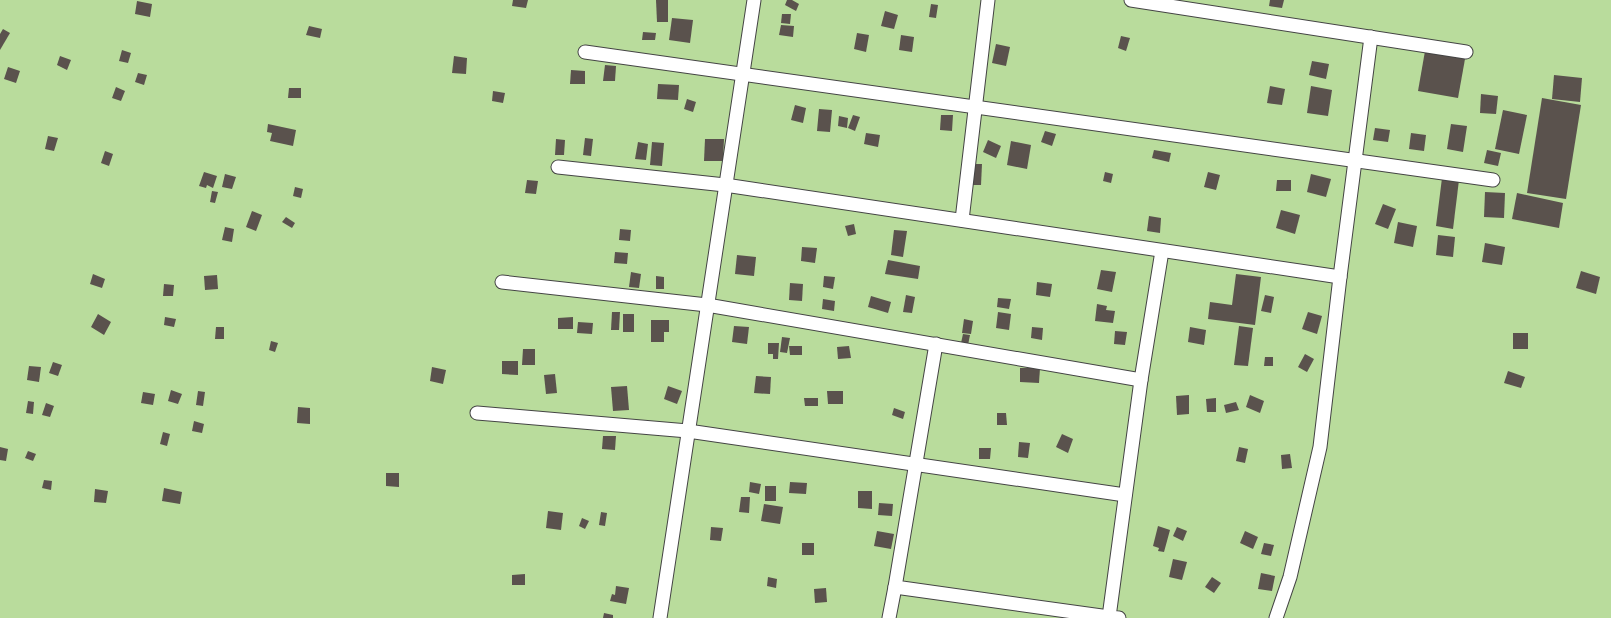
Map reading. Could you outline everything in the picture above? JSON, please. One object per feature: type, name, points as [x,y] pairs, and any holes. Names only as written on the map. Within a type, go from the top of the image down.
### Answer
[{"type":"street","points":[[660,618],[754,0]]},
{"type":"street","points":[[962,220],[988,0]]},
{"type":"street","points":[[1131,0],[1466,52]]},
{"type":"street","points":[[1276,618],[1290,577],[1320,447],[1340,277],[1372,37]]},
{"type":"street","points":[[585,52],[1493,180]]},
{"type":"street","points":[[558,167],[726,185],[1340,277]]},
{"type":"street","points":[[895,587],[1114,618],[1125,495],[1141,380],[1162,250]]},
{"type":"street","points":[[502,282],[707,305],[1141,380]]},
{"type":"street","points":[[889,618],[936,344]]},
{"type":"street","points":[[477,413],[688,431],[1125,495]]},
{"type":"green space","points":[[0,0],[1611,0],[1611,618],[0,618]]},
{"type":"building","points":[[513,0],[528,0],[526,8],[512,6]]},
{"type":"building","points":[[656,0],[668,0],[668,22],[657,22]]},
{"type":"building","points":[[787,0],[792,0],[799,4],[796,11],[785,5]]},
{"type":"building","points":[[1270,0],[1284,0],[1282,8],[1269,6]]},
{"type":"building","points":[[137,1],[152,4],[150,17],[135,14]]},
{"type":"building","points":[[931,4],[938,5],[936,18],[929,17]]},
{"type":"building","points":[[885,11],[898,15],[894,29],[881,26]]},
{"type":"building","points":[[782,14],[791,14],[790,24],[781,23]]},
{"type":"building","points":[[672,18],[693,20],[690,43],[669,40]]},
{"type":"building","points":[[781,25],[794,26],[793,37],[779,35]]},
{"type":"building","points":[[309,26],[322,29],[320,38],[306,35]]},
{"type":"building","points":[[3,29],[10,33],[0,50],[0,34]]},
{"type":"building","points":[[643,32],[656,33],[655,40],[642,40]]},
{"type":"building","points":[[857,33],[869,35],[866,52],[854,49]]},
{"type":"building","points":[[901,35],[914,37],[912,52],[899,50]]},
{"type":"building","points":[[1121,36],[1130,38],[1126,51],[1118,48]]},
{"type":"building","points":[[996,44],[1010,47],[1006,66],[992,63]]},
{"type":"building","points":[[122,50],[131,53],[128,63],[119,61]]},
{"type":"building","points":[[1425,51],[1465,59],[1458,98],[1418,91]]},
{"type":"building","points":[[60,56],[71,60],[67,70],[57,65]]},
{"type":"building","points":[[454,56],[467,58],[466,74],[452,73]]},
{"type":"building","points":[[1312,61],[1329,64],[1326,79],[1309,75]]},
{"type":"building","points":[[605,65],[616,66],[615,81],[603,81]]},
{"type":"building","points":[[8,67],[20,71],[16,83],[4,79]]},
{"type":"building","points":[[571,70],[585,71],[585,84],[570,84]]},
{"type":"building","points":[[138,73],[147,75],[144,85],[135,82]]},
{"type":"building","points":[[1554,75],[1582,78],[1580,102],[1552,99]]},
{"type":"building","points":[[658,84],[679,85],[678,100],[657,99]]},
{"type":"building","points":[[1270,86],[1285,89],[1282,105],[1267,103]]},
{"type":"building","points":[[1311,86],[1332,90],[1328,116],[1307,113]]},
{"type":"building","points":[[116,87],[125,91],[121,101],[112,98]]},
{"type":"building","points":[[289,88],[301,88],[301,98],[288,98]]},
{"type":"building","points":[[493,91],[505,93],[503,103],[492,101]]},
{"type":"building","points":[[1481,94],[1498,96],[1496,114],[1480,113]]},
{"type":"building","points":[[1542,98],[1581,105],[1566,199],[1527,193]]},
{"type":"building","points":[[687,99],[696,102],[693,112],[684,109]]},
{"type":"building","points":[[795,105],[806,108],[803,123],[791,120]]},
{"type":"building","points":[[819,109],[832,110],[830,132],[817,131]]},
{"type":"building","points":[[1503,110],[1527,115],[1519,154],[1495,149]]},
{"type":"building","points":[[853,115],[860,117],[855,131],[848,128]]},
{"type":"building","points":[[941,115],[953,115],[952,131],[940,130]]},
{"type":"building","points":[[839,116],[848,118],[847,128],[838,126]]},
{"type":"building","points":[[268,124],[296,130],[293,146],[270,141],[272,133],[267,132]]},
{"type":"building","points":[[1451,124],[1467,126],[1463,152],[1447,149]]},
{"type":"building","points":[[1375,128],[1390,130],[1388,142],[1373,140]]},
{"type":"building","points":[[1045,131],[1056,134],[1052,146],[1041,142]]},
{"type":"building","points":[[866,133],[880,135],[878,147],[864,144]]},
{"type":"building","points":[[1411,133],[1426,135],[1424,151],[1409,149]]},
{"type":"building","points":[[48,136],[58,138],[54,151],[45,149]]},
{"type":"building","points":[[585,138],[593,139],[591,156],[583,155]]},
{"type":"building","points":[[556,139],[565,140],[564,155],[555,155]]},
{"type":"building","points":[[705,139],[724,139],[723,161],[704,161]]},
{"type":"building","points":[[988,140],[1001,146],[996,158],[983,152]]},
{"type":"building","points":[[1011,141],[1031,145],[1027,169],[1007,165]]},
{"type":"building","points":[[638,142],[648,144],[646,160],[635,159]]},
{"type":"building","points":[[652,142],[664,143],[662,166],[650,165]]},
{"type":"building","points":[[1154,150],[1171,153],[1169,162],[1152,158]]},
{"type":"building","points":[[1487,150],[1501,153],[1498,166],[1484,163]]},
{"type":"building","points":[[105,151],[113,154],[109,166],[101,163]]},
{"type":"building","points":[[974,164],[982,164],[981,185],[973,185]]},
{"type":"building","points":[[204,172],[217,176],[213,188],[207,185],[206,188],[199,186]]},
{"type":"building","points":[[1105,172],[1113,174],[1111,183],[1103,181]]},
{"type":"building","points":[[1208,172],[1220,175],[1216,190],[1204,187]]},
{"type":"building","points":[[225,174],[236,177],[232,189],[222,187]]},
{"type":"building","points":[[1311,174],[1331,179],[1326,197],[1307,192]]},
{"type":"building","points":[[1442,178],[1459,180],[1453,229],[1436,226]]},
{"type":"building","points":[[527,180],[538,181],[536,194],[525,193]]},
{"type":"building","points":[[1277,180],[1291,180],[1291,191],[1276,191]]},
{"type":"building","points":[[295,187],[303,189],[301,198],[293,196]]},
{"type":"building","points":[[212,191],[218,192],[215,203],[210,202]]},
{"type":"building","points":[[1485,192],[1505,193],[1504,218],[1484,217]]},
{"type":"building","points":[[1517,193],[1563,203],[1559,228],[1512,219]]},
{"type":"building","points":[[1383,204],[1396,209],[1388,229],[1375,224]]},
{"type":"building","points":[[1281,210],[1300,215],[1295,234],[1276,228]]},
{"type":"building","points":[[252,211],[262,215],[256,231],[246,227]]},
{"type":"building","points":[[1149,216],[1161,218],[1160,233],[1147,231]]},
{"type":"building","points":[[286,217],[295,223],[292,228],[282,222]]},
{"type":"building","points":[[1398,222],[1417,226],[1413,247],[1394,243]]},
{"type":"building","points":[[854,224],[856,234],[848,236],[845,226]]},
{"type":"building","points":[[225,227],[234,229],[232,242],[222,240]]},
{"type":"building","points":[[620,229],[631,230],[630,241],[619,240]]},
{"type":"building","points":[[894,230],[907,231],[903,257],[891,255]]},
{"type":"building","points":[[1438,235],[1455,237],[1453,257],[1436,255]]},
{"type":"building","points":[[1485,243],[1505,247],[1502,265],[1482,262]]},
{"type":"building","points":[[802,247],[817,248],[815,263],[801,261]]},
{"type":"building","points":[[615,252],[628,253],[627,264],[614,263]]},
{"type":"building","points":[[737,255],[756,257],[754,276],[735,274]]},
{"type":"building","points":[[888,260],[920,266],[918,279],[885,274]]},
{"type":"building","points":[[1101,270],[1116,272],[1112,292],[1097,289]]},
{"type":"building","points":[[1581,271],[1600,277],[1596,294],[1576,288]]},
{"type":"building","points":[[631,272],[641,274],[639,288],[629,287]]},
{"type":"building","points":[[93,274],[105,279],[102,288],[90,284]]},
{"type":"building","points":[[1236,274],[1261,277],[1255,325],[1208,319],[1210,302],[1232,305]]},
{"type":"building","points":[[217,275],[218,289],[205,290],[204,276]]},
{"type":"building","points":[[656,276],[664,277],[664,289],[656,289]]},
{"type":"building","points":[[824,276],[835,277],[833,289],[823,287]]},
{"type":"building","points":[[1037,282],[1052,284],[1050,297],[1036,295]]},
{"type":"building","points":[[790,283],[803,284],[802,301],[789,300]]},
{"type":"building","points":[[164,284],[174,285],[173,296],[163,296]]},
{"type":"building","points":[[906,295],[915,297],[912,313],[903,312]]},
{"type":"building","points":[[1265,295],[1274,297],[1271,313],[1261,311]]},
{"type":"building","points":[[871,296],[891,302],[888,313],[868,307]]},
{"type":"building","points":[[998,298],[1011,299],[1009,309],[997,307]]},
{"type":"building","points":[[823,299],[835,301],[834,311],[822,309]]},
{"type":"building","points":[[1097,304],[1107,306],[1106,310],[1115,311],[1113,323],[1095,321]]},
{"type":"building","points":[[612,312],[620,312],[619,330],[611,330]]},
{"type":"building","points":[[998,312],[1011,314],[1009,330],[996,328]]},
{"type":"building","points":[[1308,312],[1322,316],[1317,334],[1302,329]]},
{"type":"building","points":[[98,314],[111,322],[104,335],[91,327]]},
{"type":"building","points":[[623,314],[634,314],[634,332],[623,332]]},
{"type":"building","points":[[165,317],[176,319],[174,327],[164,325]]},
{"type":"building","points":[[573,317],[573,329],[558,329],[558,318]]},
{"type":"building","points":[[964,319],[973,321],[971,334],[962,333]]},
{"type":"building","points":[[651,320],[669,320],[669,332],[664,332],[664,342],[651,342]]},
{"type":"building","points":[[578,322],[593,323],[592,334],[577,333]]},
{"type":"building","points":[[734,326],[749,327],[747,344],[732,342]]},
{"type":"building","points":[[1239,326],[1253,328],[1248,366],[1234,365]]},
{"type":"building","points":[[216,327],[224,327],[224,339],[215,339]]},
{"type":"building","points":[[1032,327],[1043,328],[1042,340],[1031,338]]},
{"type":"building","points":[[1190,327],[1206,330],[1204,345],[1188,342]]},
{"type":"building","points":[[1115,331],[1127,332],[1125,345],[1114,344]]},
{"type":"building","points":[[1513,333],[1528,333],[1528,349],[1513,349]]},
{"type":"building","points":[[963,334],[970,335],[968,345],[961,343]]},
{"type":"building","points":[[782,337],[790,338],[787,353],[780,352]]},
{"type":"building","points":[[271,341],[278,343],[275,352],[269,350]]},
{"type":"building","points":[[768,343],[779,343],[778,359],[773,359],[773,354],[768,354]]},
{"type":"building","points":[[789,346],[802,346],[802,355],[790,355]]},
{"type":"building","points":[[849,346],[851,358],[838,359],[837,347]]},
{"type":"building","points":[[523,349],[535,349],[535,365],[522,365]]},
{"type":"building","points":[[1305,354],[1314,359],[1307,372],[1298,367]]},
{"type":"building","points":[[1265,357],[1273,357],[1273,366],[1264,366]]},
{"type":"building","points":[[502,361],[518,361],[518,375],[502,374]]},
{"type":"building","points":[[53,362],[62,365],[58,376],[49,373]]},
{"type":"building","points":[[29,366],[41,367],[39,382],[27,380]]},
{"type":"building","points":[[432,367],[446,370],[443,384],[430,381]]},
{"type":"building","points":[[1020,368],[1040,368],[1039,383],[1020,382]]},
{"type":"building","points":[[1508,371],[1525,377],[1521,388],[1504,383]]},
{"type":"building","points":[[555,374],[557,393],[546,394],[544,375]]},
{"type":"building","points":[[756,376],[771,377],[770,394],[754,393]]},
{"type":"building","points":[[627,386],[629,410],[613,411],[611,387]]},
{"type":"building","points":[[668,386],[682,391],[677,404],[664,399]]},
{"type":"building","points":[[171,390],[182,394],[178,404],[168,401]]},
{"type":"building","points":[[198,391],[205,392],[203,406],[196,405]]},
{"type":"building","points":[[827,391],[843,391],[843,404],[828,404]]},
{"type":"building","points":[[143,392],[155,394],[153,405],[141,403]]},
{"type":"building","points":[[1189,395],[1189,414],[1177,415],[1176,396]]},
{"type":"building","points":[[1250,395],[1264,401],[1260,413],[1246,407]]},
{"type":"building","points":[[804,398],[818,398],[818,406],[805,406]]},
{"type":"building","points":[[1216,398],[1216,412],[1207,412],[1206,399]]},
{"type":"building","points":[[28,401],[34,402],[33,414],[26,413]]},
{"type":"building","points":[[1236,402],[1239,410],[1226,413],[1224,405]]},
{"type":"building","points":[[46,403],[54,406],[50,417],[42,415]]},
{"type":"building","points":[[298,407],[310,408],[310,424],[297,423]]},
{"type":"building","points":[[894,408],[905,412],[903,419],[892,415]]},
{"type":"building","points":[[997,413],[1006,413],[1007,425],[997,425]]},
{"type":"building","points":[[194,421],[204,424],[202,433],[192,431]]},
{"type":"building","points":[[163,432],[170,434],[167,446],[160,444]]},
{"type":"building","points":[[1062,434],[1073,439],[1068,453],[1056,447]]},
{"type":"building","points":[[603,436],[616,436],[615,450],[602,449]]},
{"type":"building","points":[[1019,442],[1030,443],[1028,458],[1018,457]]},
{"type":"building","points":[[0,447],[8,449],[6,461],[0,460]]},
{"type":"building","points":[[1239,447],[1248,449],[1245,463],[1236,461]]},
{"type":"building","points":[[979,448],[991,448],[990,459],[979,459]]},
{"type":"building","points":[[28,451],[36,454],[33,461],[25,458]]},
{"type":"building","points":[[1290,454],[1292,468],[1282,469],[1281,455]]},
{"type":"building","points":[[386,473],[399,473],[399,487],[386,486]]},
{"type":"building","points":[[44,480],[52,481],[51,490],[42,488]]},
{"type":"building","points":[[750,482],[761,484],[759,494],[749,492]]},
{"type":"building","points":[[790,482],[807,483],[806,494],[789,493]]},
{"type":"building","points":[[765,486],[776,486],[776,501],[765,501]]},
{"type":"building","points":[[164,488],[182,492],[180,504],[162,501]]},
{"type":"building","points":[[95,489],[108,491],[106,503],[94,502]]},
{"type":"building","points":[[858,491],[872,491],[872,509],[858,508]]},
{"type":"building","points":[[741,497],[750,497],[749,513],[739,512]]},
{"type":"building","points":[[879,503],[893,504],[892,516],[878,515]]},
{"type":"building","points":[[764,504],[783,507],[780,524],[761,521]]},
{"type":"building","points":[[548,511],[563,513],[561,530],[546,528]]},
{"type":"building","points":[[601,512],[607,513],[605,526],[599,525]]},
{"type":"building","points":[[582,518],[589,521],[585,529],[579,526]]},
{"type":"building","points":[[1158,526],[1170,530],[1164,552],[1158,551],[1159,548],[1153,546]]},
{"type":"building","points":[[711,527],[723,528],[721,541],[710,540]]},
{"type":"building","points":[[1177,527],[1187,531],[1183,541],[1173,536]]},
{"type":"building","points":[[877,531],[894,534],[891,549],[874,546]]},
{"type":"building","points":[[1245,531],[1258,537],[1253,549],[1240,543]]},
{"type":"building","points":[[802,543],[814,543],[814,555],[802,555]]},
{"type":"building","points":[[1264,543],[1274,545],[1271,556],[1261,554]]},
{"type":"building","points":[[1173,559],[1187,562],[1182,580],[1169,577]]},
{"type":"building","points":[[1261,573],[1275,576],[1272,591],[1258,589]]},
{"type":"building","points":[[525,574],[525,585],[512,585],[512,575]]},
{"type":"building","points":[[768,577],[777,579],[776,588],[767,586]]},
{"type":"building","points":[[1212,577],[1221,583],[1214,593],[1205,587]]},
{"type":"building","points":[[616,586],[629,588],[626,604],[610,601],[612,594],[615,595]]},
{"type":"building","points":[[826,588],[827,602],[815,603],[814,589]]},
{"type":"building","points":[[604,613],[613,615],[613,618],[603,618]]}]
